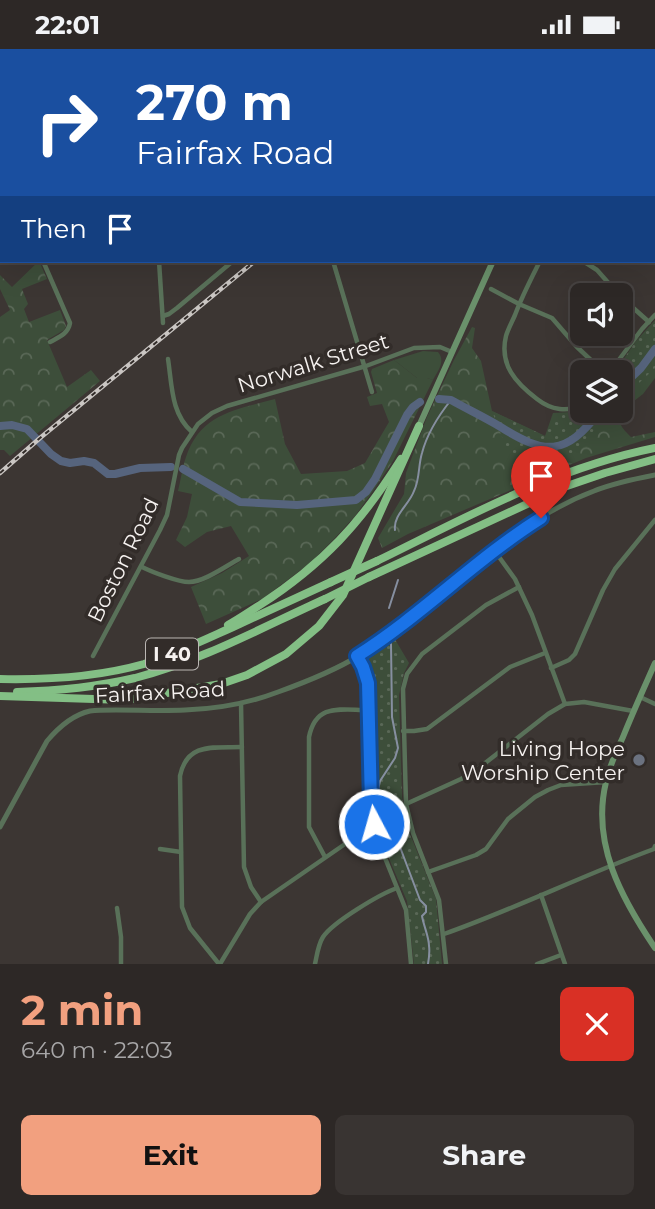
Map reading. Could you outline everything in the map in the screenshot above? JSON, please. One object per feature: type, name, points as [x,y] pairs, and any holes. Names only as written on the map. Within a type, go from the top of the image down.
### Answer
[{"type":"highway","points":[[173,654],[232,623],[290,585],[317,563],[360,519],[386,483],[419,426]]},
{"type":"highway","points":[[0,694],[125,700],[221,684],[247,675],[286,654],[319,626],[343,595],[419,426]]},
{"type":"highway","name":"I 40","points":[[0,679],[61,678],[108,672],[173,654],[377,561],[525,489],[607,459],[655,448]]},
{"type":"highway","name":"I 40","points":[[0,694],[97,685],[172,667],[564,487],[655,459]]},
{"type":"main road","points":[[419,426],[492,263]]},
{"type":"main road","points":[[655,663],[614,757],[606,782],[602,820],[610,865],[624,897],[655,948]]},
{"type":"street","points":[[44,263],[69,323],[65,333],[50,342]]},
{"type":"street","points":[[159,263],[163,323]]},
{"type":"street","points":[[163,316],[177,308],[231,263]]},
{"type":"street","points":[[334,263],[372,392]]},
{"type":"street","points":[[539,263],[506,336],[505,360],[519,385],[544,404],[554,408],[570,408]]},
{"type":"street","points":[[586,263],[609,283]]},
{"type":"street","points":[[491,289],[552,318],[591,360]]},
{"type":"street","points":[[633,307],[649,322]]},
{"type":"street","points":[[618,360],[655,315]]},
{"type":"street","name":"Norwalk Street","points":[[192,432],[204,419],[227,406],[366,366],[414,348],[440,347],[452,352]]},
{"type":"street","points":[[168,359],[178,416],[192,432]]},
{"type":"street","name":"Boston Road","points":[[93,656],[167,515],[179,456],[192,432]]},
{"type":"street","name":"Fairfax Road","points":[[0,827],[47,741],[71,719],[99,710],[186,710],[241,703],[307,682],[357,656],[399,627],[494,551],[541,518],[581,496],[617,483],[655,475]]},
{"type":"street","points":[[551,668],[569,660],[575,654],[615,569],[655,520]]},
{"type":"street","points":[[494,551],[519,587],[532,615],[565,704]]},
{"type":"street","points":[[142,567],[189,582],[201,579],[239,559]]},
{"type":"street","points":[[446,964],[439,900],[413,833],[405,804],[403,689],[407,674],[422,653],[486,605],[519,587]]},
{"type":"street","points":[[403,731],[427,729],[510,667],[545,653]]},
{"type":"street","points":[[357,656],[368,683],[371,804],[374,824],[406,910],[411,964]]},
{"type":"street","points":[[640,697],[655,704]]},
{"type":"street","points":[[242,747],[202,749],[188,756],[182,764],[180,775],[184,918],[195,936],[219,964],[250,914],[261,902],[405,804],[475,771],[548,714],[565,704],[584,702],[634,711]]},
{"type":"street","points":[[241,703],[244,867],[251,887],[261,902]]},
{"type":"street","points":[[326,857],[309,827],[311,725],[320,715],[330,711],[368,709]]},
{"type":"street","points":[[428,872],[486,849],[508,819],[548,790],[561,785],[606,782]]},
{"type":"street","points":[[443,934],[654,849],[655,846]]},
{"type":"street","points":[[159,849],[181,852]]},
{"type":"street","points":[[315,964],[322,939],[330,929],[378,897],[397,888]]},
{"type":"street","points":[[541,895],[565,964]]},
{"type":"street","points":[[117,908],[121,964]]},
{"type":"street","points":[[537,964],[561,954]]},
{"type":"green space","points":[[40,263],[47,279],[22,289],[28,304],[24,309],[29,322],[60,310],[66,326],[47,340],[67,387],[91,370],[100,381],[10,456],[0,450],[0,317],[10,310],[0,289],[0,275],[12,287]]},
{"type":"green space","points":[[655,320],[655,368],[633,389],[633,360],[623,360]]},
{"type":"green space","points":[[472,327],[475,328],[472,348],[481,361],[492,411],[545,436],[570,420],[570,423],[620,423],[631,437],[655,432],[655,437],[586,458],[408,534],[382,548],[378,538],[404,494],[406,473],[427,417]]},
{"type":"green space","points":[[655,342],[655,378],[633,402],[633,362]]},
{"type":"green space","points":[[423,351],[438,352],[440,355],[440,366],[433,380],[417,378],[394,360]]},
{"type":"green space","points":[[394,360],[417,378],[433,380],[393,461],[373,491],[355,516],[310,563],[262,599],[206,624],[191,587],[222,573],[249,556],[231,526],[207,532],[185,547],[176,540],[187,517],[192,494],[178,491],[193,442],[210,422],[221,416],[275,399],[285,444],[301,474],[347,471],[365,463],[389,422],[382,404],[370,406],[367,397],[377,393],[372,369]]},
{"type":"green space","points":[[492,411],[545,436],[553,413],[570,412],[570,423],[602,423],[577,453],[518,478]]},
{"type":"green space","points":[[393,636],[409,663],[399,695],[402,797],[410,834],[436,899],[442,964],[414,964],[407,901],[378,826],[374,796],[369,678],[362,656]]},
{"type":"waterway","points":[[633,376],[655,349]]},
{"type":"waterway","points":[[439,399],[451,400],[515,436],[542,446],[565,444],[590,423]]},
{"type":"waterway","points":[[395,530],[396,520],[416,486],[427,439],[451,400]]},
{"type":"waterway","points":[[183,469],[240,502],[297,505],[356,500],[375,479],[407,415],[420,402]]},
{"type":"waterway","points":[[0,426],[12,425],[27,429],[61,461],[94,463],[108,474],[140,468],[171,467]]},
{"type":"waterway","points":[[389,608],[398,580]]},
{"type":"waterway","points":[[381,808],[378,790],[380,781],[395,758],[398,748],[392,717],[391,644]]},
{"type":"waterway","points":[[387,823],[400,847],[420,900],[426,906],[426,912],[422,916],[429,943],[428,964]]},
{"type":"railway","points":[[0,473],[253,263]]},
{"type":"place","name":"Living Hope Worship Center","points":[[639,760]]},
{"type":"route","points":[[374,824],[371,804],[368,683],[357,656],[399,627],[512,537],[541,518]]}]
